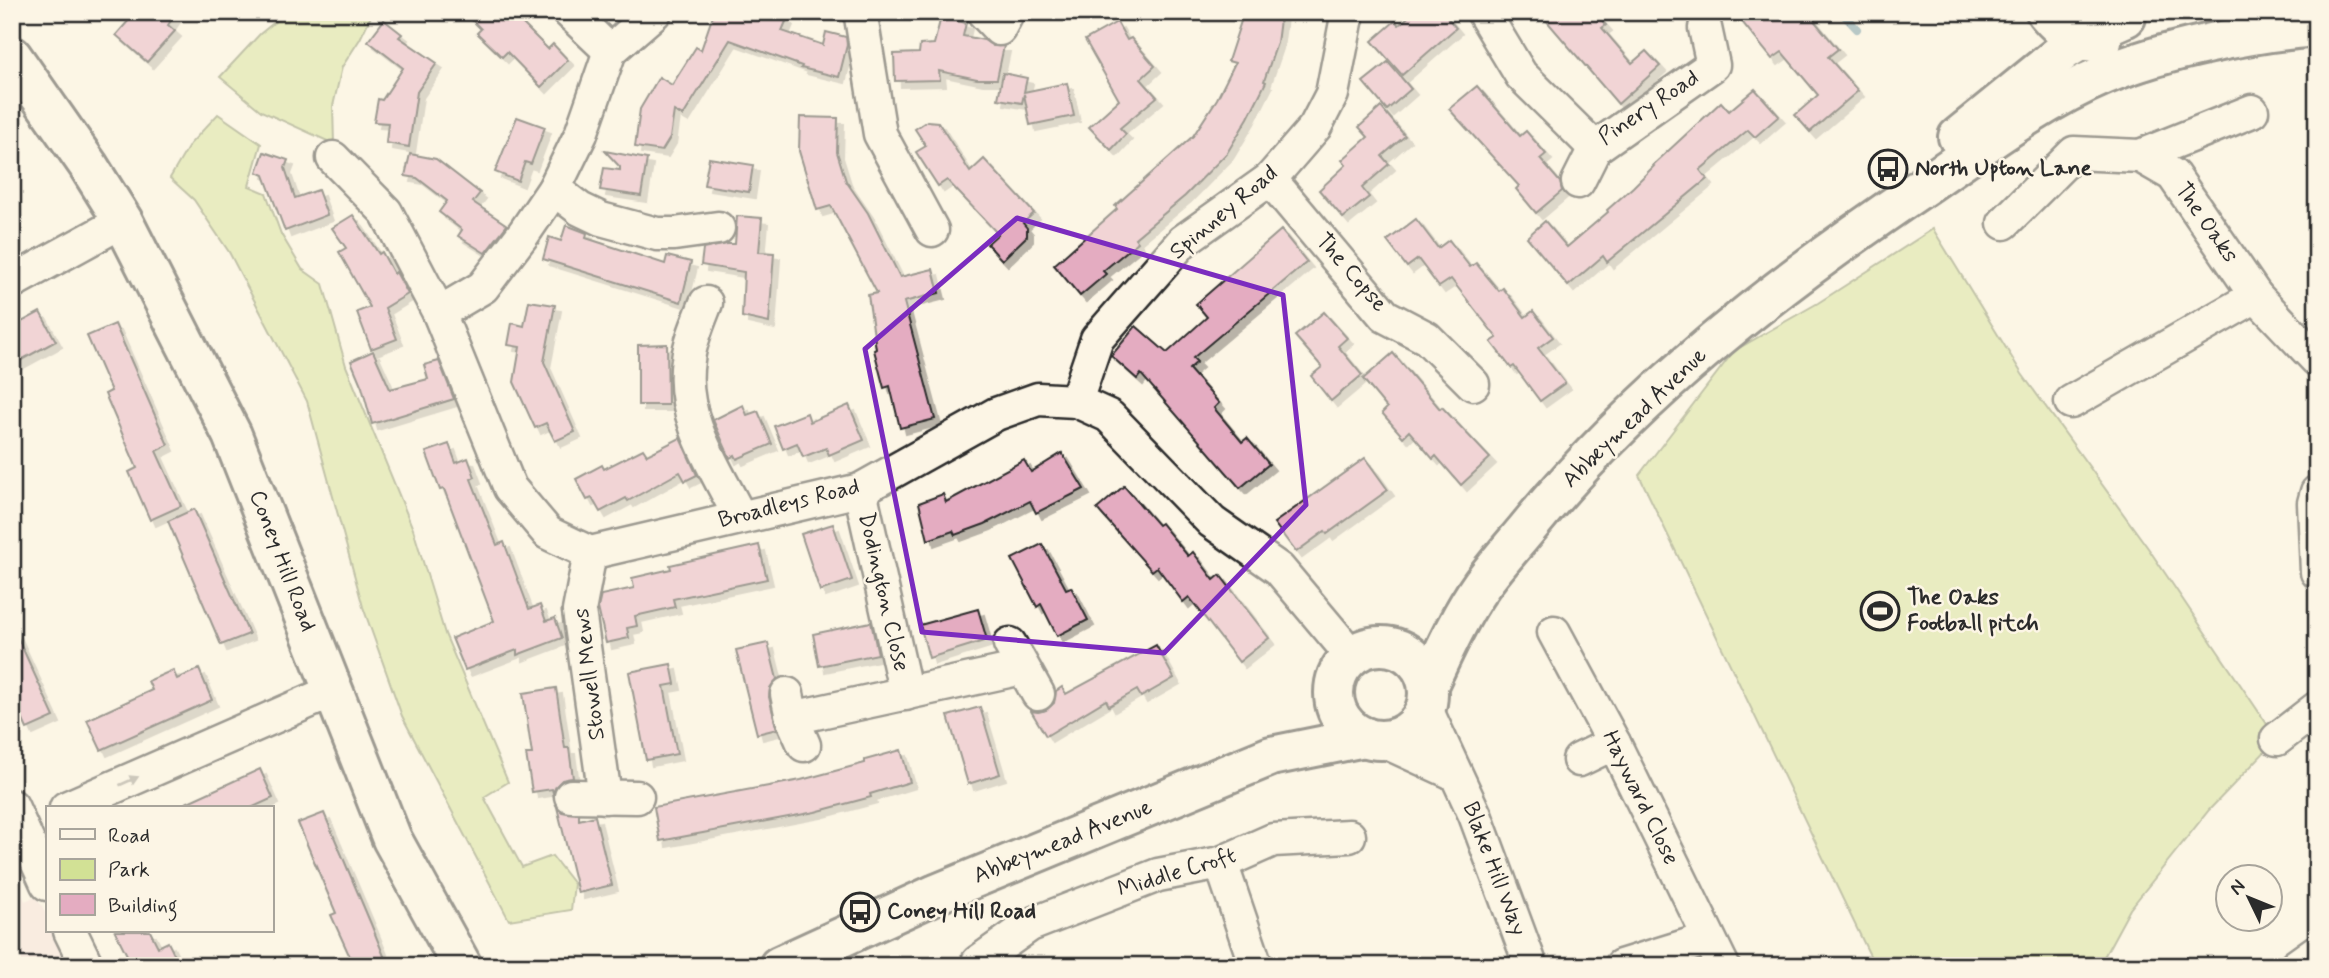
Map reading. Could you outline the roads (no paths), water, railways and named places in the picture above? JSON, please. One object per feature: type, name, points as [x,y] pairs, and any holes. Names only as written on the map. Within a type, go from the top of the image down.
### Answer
[{"type":"street","points":[[569,12],[610,51]]},
{"type":"street","points":[[439,313],[483,288],[554,189],[581,134],[610,51],[655,12]]},
{"type":"street","points":[[983,12],[999,29],[1008,12]]},
{"type":"street","name":"Spinney Road","points":[[1076,401],[1097,339],[1183,241],[1270,179],[1315,127],[1332,94],[1348,12]]},
{"type":"street","name":"Pinery Road","points":[[1483,12],[1521,75],[1595,148],[1725,71],[1705,28]]},
{"type":"street","name":"Abbeymead Avenue","points":[[2043,12],[2062,29],[2078,21]]},
{"type":"street","name":"Abbeymead Avenue","points":[[2017,108],[2021,83],[2040,47],[2043,12]]},
{"type":"street","points":[[2139,15],[2078,21],[2092,43],[2276,12]]},
{"type":"street","points":[[864,14],[880,134],[932,230]]},
{"type":"street","name":"Abbeymead Avenue","points":[[1427,697],[1452,636],[1482,585],[1570,477],[1633,414],[1700,354],[1805,268],[2017,108],[2060,86],[2071,67],[2078,21]]},
{"type":"street","name":"Abbeymead Avenue","points":[[2017,108],[2071,91],[2133,64],[2215,44],[2317,27]]},
{"type":"street","name":"Coney Hill Road","points":[[12,56],[88,165],[123,221],[232,435],[392,839],[462,965]]},
{"type":"street","points":[[2140,156],[2252,111]]},
{"type":"street","points":[[1578,182],[1595,148]]},
{"type":"street","name":"The Oaks","points":[[2004,223],[2074,153],[2140,156],[2173,175],[2256,296],[2317,360]]},
{"type":"street","points":[[332,158],[386,212],[439,313],[510,488],[548,533],[590,553]]},
{"type":"street","name":"The Copse","points":[[1270,179],[1375,325],[1427,338],[1473,384]]},
{"type":"street","points":[[554,189],[579,209],[601,219],[657,234],[718,228]]},
{"type":"street","points":[[12,282],[123,221]]},
{"type":"street","points":[[2071,402],[2256,296]]},
{"type":"street","points":[[706,303],[688,358],[685,386],[689,410],[740,517]]},
{"type":"street","name":"Broadleys Road","points":[[590,553],[860,490],[996,414],[1038,399],[1076,401],[1109,416],[1212,522],[1279,569],[1352,656]]},
{"type":"street","name":"Dodington Close","points":[[860,490],[906,694]]},
{"type":"street","points":[[2317,492],[2314,503],[2317,572]]},
{"type":"street","name":"Stowell Mews","points":[[590,553],[579,611],[605,797]]},
{"type":"street","name":"Abbeymead Avenue","points":[[1390,647],[1435,620],[1482,585]]},
{"type":"street","name":"Hayward Close","points":[[1554,632],[1614,743],[1716,952]]},
{"type":"street","points":[[1375,646],[1404,651],[1415,660],[1423,671],[1427,697],[1415,725],[1400,736],[1373,739],[1352,730],[1343,720],[1334,694],[1338,674],[1352,656],[1375,646]]},
{"type":"street","name":"Dodington Close","points":[[794,719],[1023,668]]},
{"type":"street","points":[[71,806],[333,691]]},
{"type":"street","name":"Abbeymead Avenue","points":[[1271,756],[1320,711],[1334,694]]},
{"type":"street","name":"Blake Hill Way","points":[[1427,697],[1455,774],[1475,815],[1531,966]]},
{"type":"street","points":[[2277,739],[2317,708]]},
{"type":"street","name":"Abbeymead Avenue","points":[[779,966],[936,894],[1271,756],[1373,739]]},
{"type":"street","name":"Blake Hill Way","points":[[1373,739],[1455,774]]},
{"type":"street","points":[[1579,760],[1614,743]]},
{"type":"street","points":[[571,796],[637,797]]},
{"type":"street","points":[[27,817],[46,881]]},
{"type":"street","name":"Middle Croft","points":[[978,962],[1030,925],[1158,875],[1221,863],[1273,840],[1349,836]]},
{"type":"street","points":[[1221,863],[1256,966]]},
{"type":"street","points":[[70,932],[87,966]]},
{"type":"street","points":[[2296,966],[2317,951]]},
{"type":"street","points":[[1621,966],[1716,952]]},
{"type":"waterway","points":[[1841,12],[1857,29]]},
{"type":"place","name":"North Upton Lane","points":[[1888,169]]},
{"type":"place","name":"The Oaks Football pitch","points":[[1880,611]]},
{"type":"place","name":"Coney Hill Road","points":[[860,912]]}]
